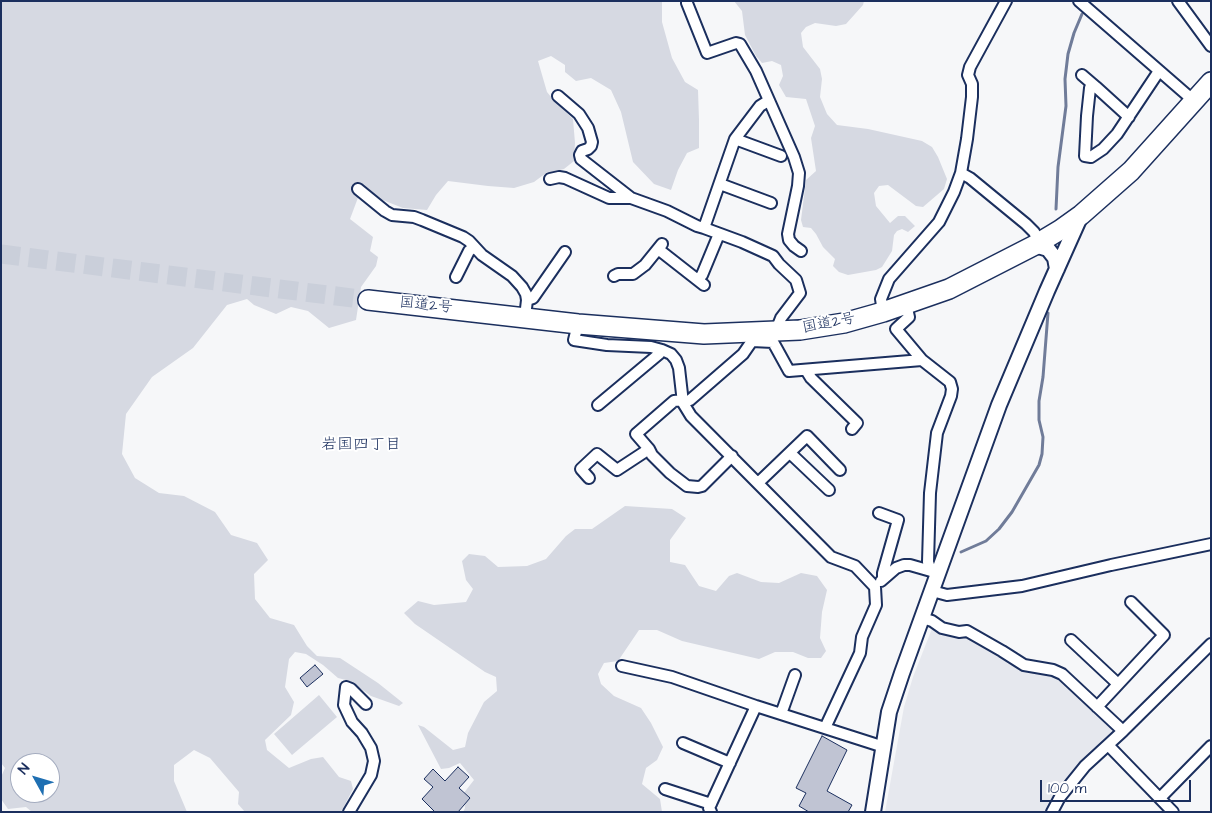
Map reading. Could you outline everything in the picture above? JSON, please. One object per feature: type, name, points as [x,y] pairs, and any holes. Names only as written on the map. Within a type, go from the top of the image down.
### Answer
[{"type":"highway","name":"国道2号","points":[[368,300],[526,308],[578,324],[753,337],[844,323],[883,312],[949,289],[1038,244],[1081,215],[1130,171],[1211,82]]},
{"type":"street","points":[[883,312],[881,299],[890,279],[939,222],[954,192],[961,173],[967,139],[972,97],[972,84],[968,75],[970,67],[1006,1]]},
{"type":"street","points":[[1079,1],[1194,101]]},
{"type":"street","points":[[1178,1],[1211,46]]},
{"type":"street","points":[[687,3],[707,53],[736,43],[740,44],[756,70],[794,157],[798,173],[798,186],[788,234],[789,240],[800,252]]},
{"type":"street","points":[[1096,87],[1090,88],[1086,130],[1085,156],[1091,157],[1103,149],[1117,134],[1159,71]]},
{"type":"street","points":[[1082,75],[1129,117]]},
{"type":"street","points":[[558,96],[579,114],[588,128],[592,142],[588,149],[582,151],[581,159],[631,198],[667,211],[697,226],[742,242],[772,256],[796,280],[800,293],[781,318],[778,332]]},
{"type":"street","points":[[704,228],[735,139],[760,106],[768,101]]},
{"type":"street","points":[[735,139],[781,156]]},
{"type":"street","points":[[961,173],[970,178],[1026,224],[1034,232],[1038,244],[1048,249],[1055,258],[1057,269]]},
{"type":"street","points":[[550,179],[565,178],[609,198],[631,198]]},
{"type":"street","points":[[720,184],[771,203]]},
{"type":"street","points":[[358,189],[392,215],[414,217],[469,241],[487,259],[512,276],[522,287],[526,294],[526,308]]},
{"type":"street","points":[[873,812],[889,712],[932,591],[934,573],[999,405],[1081,215]]},
{"type":"street","points":[[614,276],[618,274],[633,274],[645,265],[660,247],[701,282],[702,275],[719,234]]},
{"type":"street","points":[[456,277],[469,251],[474,247]]},
{"type":"street","points":[[526,308],[565,252]]},
{"type":"street","points":[[906,304],[909,316],[896,329],[922,360],[950,382],[952,389],[937,433],[930,494],[928,562],[934,573]]},
{"type":"street","points":[[578,324],[574,340],[607,346],[651,347],[671,354],[679,368],[683,402],[691,416],[832,557],[855,566],[875,587],[876,605],[862,637],[860,653],[825,728]]},
{"type":"street","points":[[732,456],[702,486],[687,486],[670,473],[652,455],[636,434],[674,401],[683,402],[690,400],[743,354],[753,337],[773,342],[789,371],[922,360]]},
{"type":"street","points":[[598,405],[662,350]]},
{"type":"street","points":[[806,370],[811,378],[857,424],[852,429]]},
{"type":"street","points":[[758,483],[808,436],[840,470]]},
{"type":"street","points":[[589,478],[581,469],[597,454],[616,470],[649,449]]},
{"type":"street","points":[[790,453],[829,490]]},
{"type":"street","points":[[879,513],[898,520],[883,572],[884,578]]},
{"type":"street","points":[[932,591],[947,595],[1022,586],[1111,565],[1209,546]]},
{"type":"street","points":[[875,587],[896,568],[904,564],[934,573]]},
{"type":"street","points":[[1097,706],[1164,635],[1130,602]]},
{"type":"street","points":[[922,618],[932,621],[942,628],[959,632],[967,631],[1024,665],[1053,670],[1062,674],[1123,731]]},
{"type":"street","points":[[1071,640],[1118,684]]},
{"type":"street","points":[[1052,812],[1060,797],[1085,766],[1211,644]]},
{"type":"street","points":[[622,666],[672,677],[884,747]]},
{"type":"street","points":[[781,714],[795,675]]},
{"type":"street","points":[[349,812],[371,775],[374,760],[362,733],[352,722],[344,705],[346,687],[351,688],[366,704]]},
{"type":"street","points":[[665,789],[711,808],[756,706]]},
{"type":"street","points":[[683,743],[730,764]]},
{"type":"street","points":[[1108,745],[1173,812]]},
{"type":"street","points":[[1160,798],[1211,746]]},
{"type":"shaded area","points":[[1,1],[662,1],[662,22],[672,58],[685,82],[698,90],[699,148],[687,153],[678,170],[671,190],[654,184],[633,162],[621,112],[611,90],[591,78],[576,81],[565,72],[565,65],[551,56],[538,61],[547,92],[573,119],[574,161],[564,169],[546,173],[534,182],[514,188],[448,181],[436,195],[427,210],[403,208],[380,199],[369,190],[359,195],[350,219],[373,237],[370,251],[378,257],[376,266],[361,287],[356,320],[329,328],[308,311],[291,307],[276,314],[254,305],[247,299],[227,305],[193,348],[152,377],[126,414],[122,454],[135,478],[159,493],[184,496],[215,512],[231,535],[257,543],[268,560],[254,574],[255,599],[270,618],[294,625],[307,646],[317,656],[340,658],[378,683],[403,703],[399,706],[371,696],[350,681],[338,678],[306,654],[295,652],[289,659],[285,687],[294,702],[291,715],[265,740],[267,750],[289,768],[311,759],[323,757],[339,777],[351,781],[353,789],[341,812],[245,812],[238,804],[239,792],[210,758],[194,750],[174,765],[174,781],[187,812],[32,812],[26,807],[8,809],[1,799],[1,777],[5,768],[1,763]]},
{"type":"shaded area","points":[[734,1],[864,1],[863,5],[846,24],[836,26],[815,23],[806,27],[801,33],[803,47],[820,69],[822,79],[820,97],[827,114],[837,125],[868,129],[922,141],[932,147],[947,179],[944,189],[923,207],[916,206],[888,185],[879,186],[874,193],[876,206],[890,223],[898,216],[905,216],[915,226],[908,232],[902,229],[897,231],[894,235],[892,251],[882,267],[876,270],[848,275],[839,272],[833,266],[835,259],[823,247],[816,234],[811,228],[803,227],[801,220],[806,180],[816,171],[811,138],[815,126],[806,99],[786,97],[779,85],[783,76],[781,65],[772,61],[762,63],[756,56],[745,35],[742,11]]},
{"type":"shaded area","points":[[625,506],[672,509],[686,518],[670,540],[670,562],[685,565],[699,586],[716,591],[729,576],[737,573],[761,582],[779,583],[801,573],[817,576],[827,590],[822,612],[820,638],[826,651],[821,658],[808,658],[793,652],[775,652],[759,659],[682,641],[657,630],[639,630],[618,661],[604,663],[598,674],[601,684],[614,696],[641,708],[663,747],[657,760],[646,768],[642,784],[660,799],[662,812],[463,812],[465,808],[463,794],[474,780],[460,763],[441,769],[418,725],[424,727],[453,750],[465,747],[468,733],[484,702],[497,691],[496,677],[485,672],[415,624],[404,613],[418,601],[434,605],[466,602],[473,589],[466,580],[462,561],[469,554],[485,556],[498,567],[527,566],[546,559],[566,536],[575,529],[592,529]]},
{"type":"shaded area","points":[[933,626],[940,631],[958,637],[968,636],[1062,678],[1116,729],[1116,734],[1047,812],[885,812],[904,707],[913,677]]},
{"type":"shaded area","points":[[319,695],[337,717],[292,755],[274,734]]},
{"type":"building","points":[[315,665],[323,674],[307,687],[300,678]]},
{"type":"building","points":[[822,736],[847,750],[827,791],[852,805],[848,812],[809,812],[799,806],[806,793],[796,788]]},
{"type":"building","points":[[458,767],[469,777],[459,788],[470,798],[458,812],[435,812],[422,799],[433,787],[424,779],[433,769],[445,781]]},
{"type":"waterway","points":[[1056,209],[1058,167],[1066,106],[1065,79],[1068,54],[1082,14]]},
{"type":"waterway","points":[[961,552],[986,541],[999,529],[1012,512],[1039,465],[1043,437],[1039,420],[1039,401],[1043,377],[1048,313]]},
{"type":"tunnel","points":[[1,254],[368,300]]},
{"type":"district","name":"岩国四丁目","points":[[361,446]]}]
